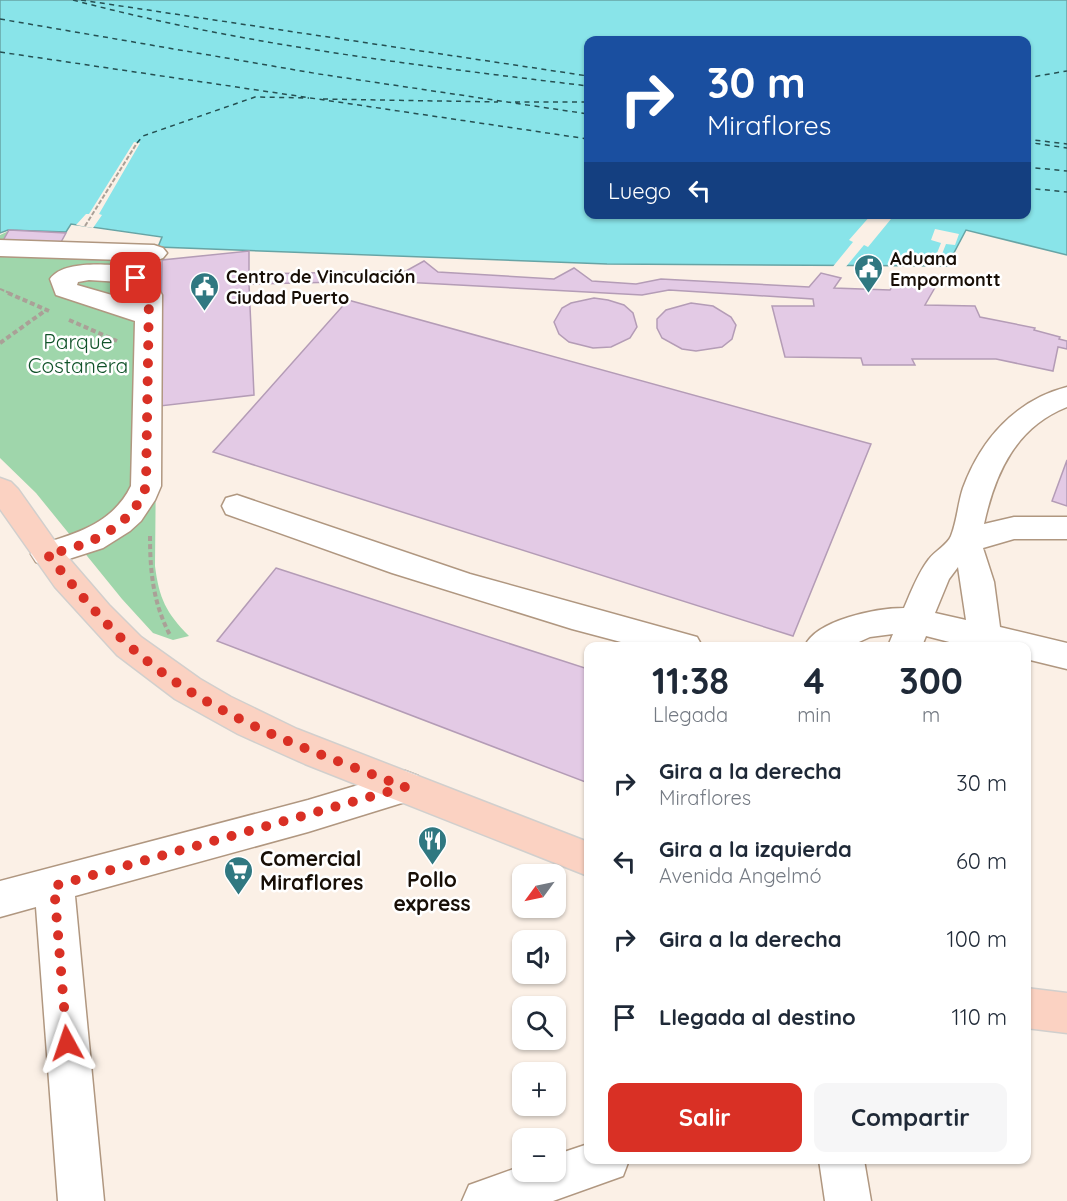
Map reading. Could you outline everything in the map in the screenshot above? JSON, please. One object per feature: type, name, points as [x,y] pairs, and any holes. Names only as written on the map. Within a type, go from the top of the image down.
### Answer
[{"type":"main road","points":[[0,489],[27,522],[47,554],[113,630],[142,657],[178,683],[254,725],[584,857]]},
{"type":"main road","points":[[0,526],[47,554]]},
{"type":"main road","points":[[1031,1009],[1067,1013]]},
{"type":"street","points":[[0,248],[154,253]]},
{"type":"street","points":[[47,554],[84,545],[101,536],[128,516],[142,498],[146,486],[148,317]]},
{"type":"street","points":[[828,642],[855,627],[877,622],[911,634],[983,642],[982,605],[976,574],[966,544],[976,494],[984,471],[1005,435],[1036,409],[1067,396]]},
{"type":"street","points":[[237,506],[427,573],[574,617],[670,642]]},
{"type":"street","points":[[911,634],[939,569],[951,555],[966,544],[1006,529],[1029,526],[1067,528]]},
{"type":"street","points":[[1031,650],[1067,656]]},
{"type":"street","points":[[0,899],[54,886],[405,787]]},
{"type":"street","points":[[54,886],[81,1201]]},
{"type":"street","points":[[485,1201],[595,1164]]},
{"type":"street","points":[[843,1164],[848,1201]]},
{"type":"path","points":[[83,227],[137,142]]},
{"type":"path","points":[[0,289],[57,314]]},
{"type":"path","points":[[0,343],[47,310]]},
{"type":"path","points":[[67,319],[148,354]]},
{"type":"green space","name":"Parque Costanera","points":[[11,230],[66,232],[61,243],[158,247],[155,566],[161,596],[169,612],[189,636],[173,640],[153,633],[122,599],[36,493],[0,458],[0,235]]},
{"type":"water","points":[[0,0],[1067,0],[1067,255],[966,230],[947,266],[607,264],[158,247],[162,237],[71,224],[66,232],[8,230],[0,233]]},
{"type":"pier","points":[[134,142],[140,143],[93,228],[76,225],[86,214],[89,214]]},
{"type":"pier","points":[[867,219],[891,219],[868,247],[864,245],[844,269],[831,269],[853,242],[849,240]]},
{"type":"pier","points":[[935,229],[959,234],[955,245],[946,244],[936,269],[931,268],[941,243],[931,240]]},
{"type":"building","points":[[9,230],[66,233],[60,244],[137,247],[130,261],[0,256],[0,246]]},
{"type":"building","points":[[249,251],[249,274],[406,271],[424,261],[438,272],[554,279],[574,268],[592,281],[636,284],[661,279],[809,287],[821,273],[841,278],[834,288],[890,290],[900,276],[937,284],[925,305],[975,306],[980,317],[1035,328],[1034,330],[1060,337],[1059,339],[1067,341],[1067,349],[1058,347],[1053,371],[996,359],[912,359],[915,365],[863,365],[861,358],[785,357],[772,306],[814,306],[813,299],[669,290],[642,295],[384,281],[249,284],[254,395],[160,406],[162,260]]},
{"type":"building","points":[[594,298],[624,305],[633,313],[637,327],[630,338],[611,347],[593,348],[569,342],[559,334],[554,322],[562,308],[571,303]]},
{"type":"building","points":[[348,300],[871,444],[793,636],[213,452]]},
{"type":"building","points":[[691,303],[713,306],[731,317],[736,325],[732,339],[722,347],[696,351],[682,349],[662,338],[657,328],[657,319],[666,310]]},
{"type":"building","points":[[1067,460],[1067,506],[1052,501]]},
{"type":"building","points":[[276,568],[584,668],[584,781],[217,641]]},
{"type":"ferry route","points":[[73,0],[200,29],[329,52],[584,85]]},
{"type":"ferry route","points":[[81,0],[584,75]]},
{"type":"ferry route","points":[[0,19],[319,74],[584,113]]},
{"type":"ferry route","points":[[0,52],[584,138]]},
{"type":"ferry route","points":[[1031,77],[1067,71]]},
{"type":"ferry route","points":[[137,143],[143,136],[255,97],[309,98]]},
{"type":"ferry route","points":[[323,99],[498,102]]},
{"type":"ferry route","points":[[515,102],[584,102]]},
{"type":"ferry route","points":[[1031,140],[1067,144]]},
{"type":"ferry route","points":[[1031,143],[1067,148]]},
{"type":"ferry route","points":[[1031,167],[1067,171]]},
{"type":"ferry route","points":[[1031,188],[1067,192]]},
{"type":"place","name":"Aduana Empormontt","points":[[869,294]]},
{"type":"place","name":"Centro de Vinculación Ciudad Puerto","points":[[205,312]]},
{"type":"place","name":"Pollo express","points":[[432,866]]},
{"type":"place","name":"Comercial Miraflores","points":[[239,896]]},
{"type":"route","points":[[67,1043],[54,886],[405,787],[344,764],[266,730],[178,683],[127,644],[47,554],[84,545],[110,530],[128,516],[142,498],[146,486],[149,295],[144,284],[136,278]]}]
